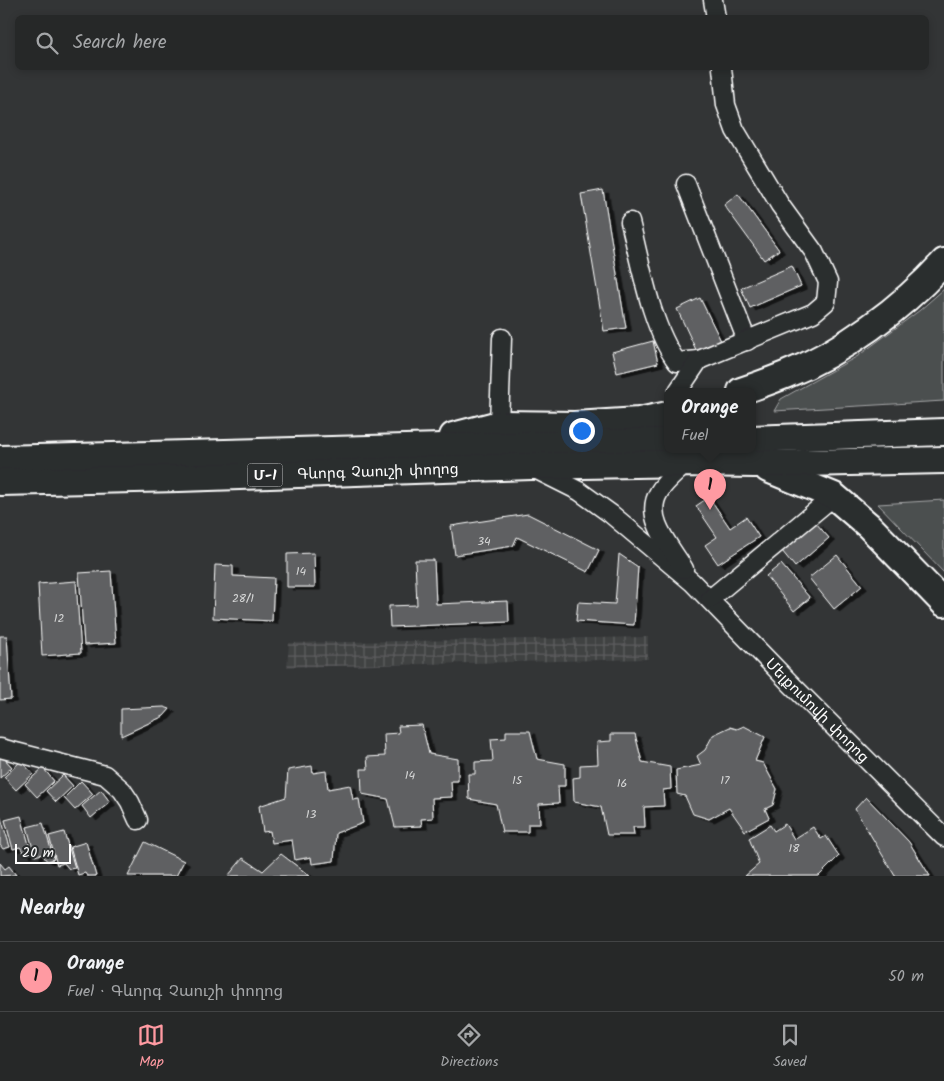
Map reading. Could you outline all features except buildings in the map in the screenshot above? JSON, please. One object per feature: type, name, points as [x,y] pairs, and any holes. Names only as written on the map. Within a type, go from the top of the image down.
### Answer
[{"type":"highway","points":[[749,388],[786,375],[831,352],[899,305],[944,262]]},
{"type":"highway","points":[[406,448],[499,424],[575,425],[639,421],[664,415]]},
{"type":"highway","points":[[756,452],[944,432]]},
{"type":"highway","points":[[406,448],[664,441]]},
{"type":"highway","name":"Գևորգ Չաուշի փողոց","points":[[0,459],[406,448]]},
{"type":"highway","points":[[756,452],[944,460]]},
{"type":"highway","name":"Գևորգ Չաուշի փողոց","points":[[0,482],[686,463],[748,453]]},
{"type":"highway","points":[[756,453],[834,496],[869,526],[944,603]]},
{"type":"street","points":[[714,0],[716,15]]},
{"type":"street","points":[[630,222],[655,320],[667,349],[677,362],[699,360],[747,341],[812,313],[826,302],[828,282],[814,252],[780,205],[735,130],[726,106],[722,70]]},
{"type":"street","points":[[686,184],[747,341]]},
{"type":"street","points":[[499,424],[502,338]]},
{"type":"street","points":[[680,388],[699,360]]},
{"type":"street","name":"Մելքումովի փողոց","points":[[686,463],[659,491],[654,506],[655,522],[692,582]]},
{"type":"street","name":"Մելքումովի փողոց","points":[[531,466],[587,497],[611,514],[692,582],[944,837]]},
{"type":"street","points":[[710,599],[834,496]]},
{"type":"street","points":[[0,748],[105,775],[122,790],[138,820]]},
{"type":"shaded area","points":[[944,289],[944,401],[774,411],[781,399],[858,356],[920,310]]},
{"type":"shaded area","points":[[944,500],[944,573],[878,504]]},
{"type":"shaded area","points":[[648,637],[648,659],[287,667],[289,643]]},
{"type":"place","name":"Orange","points":[[710,510]]}]
